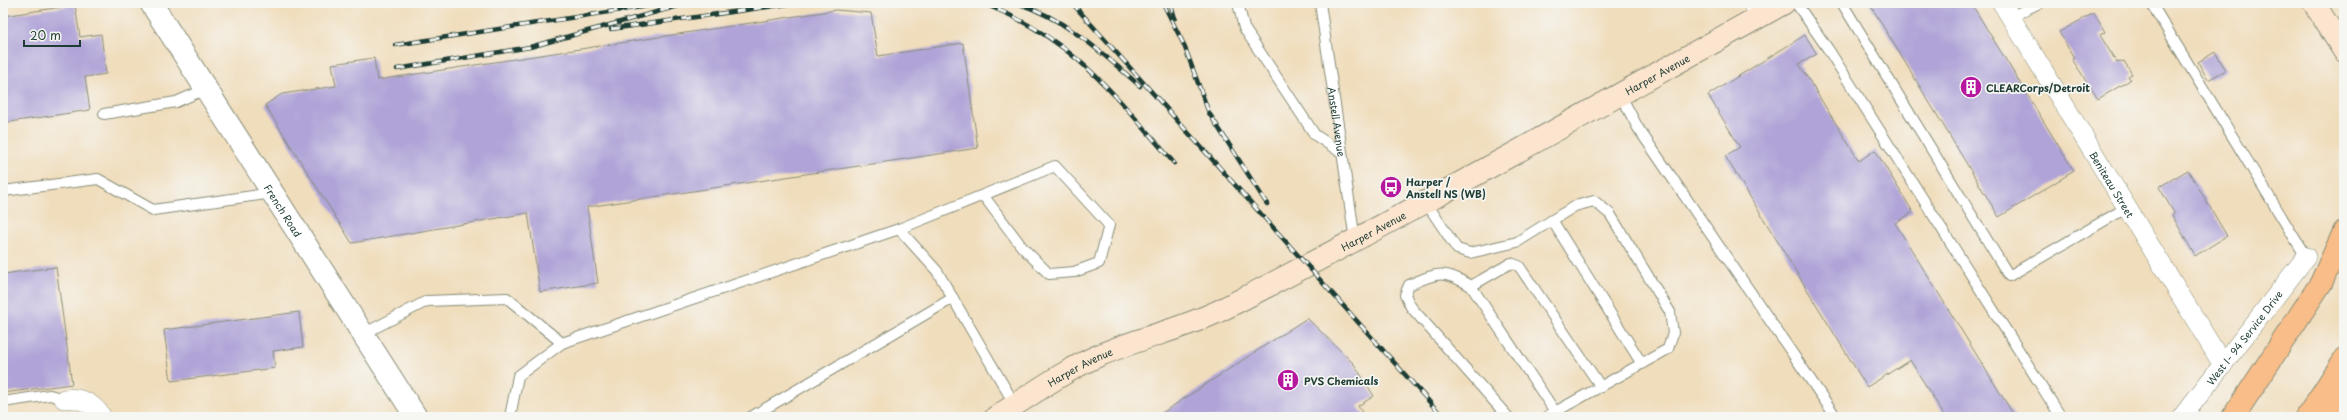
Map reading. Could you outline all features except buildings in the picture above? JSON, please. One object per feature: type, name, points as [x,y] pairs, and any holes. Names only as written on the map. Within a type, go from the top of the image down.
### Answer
[{"type":"highway","points":[[2233,417],[2321,283],[2344,232]]},
{"type":"highway","points":[[2307,417],[2344,360]]},
{"type":"highway","points":[[2321,417],[2344,390]]},
{"type":"main road","name":"Harper Avenue","points":[[996,417],[1020,411],[1068,372],[1096,357],[1134,341],[1219,311],[1355,240],[1620,94],[1755,11],[1784,3]]},
{"type":"main road","points":[[2314,3],[2344,52]]},
{"type":"street","name":"French Road","points":[[151,3],[416,417]]},
{"type":"street","name":"Beniteau Street","points":[[2007,10],[2126,208],[2223,365]]},
{"type":"street","name":"West I- 94 Service Drive","points":[[2182,417],[2306,257]]},
{"type":"street","points":[[64,399],[82,400],[90,404],[102,417]]},
{"type":"lane","points":[[1238,3],[1244,28],[1315,135],[1342,153]]},
{"type":"lane","name":"Anstell Avenue","points":[[1320,3],[1355,240]]},
{"type":"lane","points":[[1796,3],[1828,49],[2061,417]]},
{"type":"lane","points":[[1842,3],[2009,276],[2126,208]]},
{"type":"lane","points":[[2007,10],[2038,3]]},
{"type":"lane","points":[[2151,3],[2306,257]]},
{"type":"lane","points":[[104,114],[176,102],[206,89]]},
{"type":"lane","points":[[1620,94],[1638,128],[1836,417]]},
{"type":"lane","points":[[510,417],[518,376],[562,343],[898,229],[982,195],[1055,166],[1109,225],[1099,263],[1074,272],[1049,274],[1022,247],[982,195]]},
{"type":"lane","points":[[3,191],[98,179],[153,210],[273,194]]},
{"type":"lane","points":[[1425,201],[1457,249],[1470,253],[1517,242],[1575,206],[1594,201],[1610,214],[1670,312],[1673,333],[1668,349],[1546,417]]},
{"type":"lane","points":[[1552,220],[1642,364]]},
{"type":"lane","points":[[898,229],[937,271],[1020,411]]},
{"type":"lane","points":[[1471,286],[1511,263],[1519,266],[1601,387]]},
{"type":"lane","points":[[1508,417],[1411,307],[1405,295],[1409,285],[1435,274],[1454,276],[1471,286],[1556,412]]},
{"type":"lane","points":[[363,334],[427,301],[508,298],[562,343]]},
{"type":"lane","points":[[751,417],[953,298]]},
{"type":"lane","points":[[3,402],[50,395],[64,399]]},
{"type":"railway","points":[[395,45],[667,3]]},
{"type":"railway","points":[[397,69],[530,47],[689,3]]},
{"type":"railway","points":[[611,29],[795,3]]},
{"type":"railway","points":[[981,3],[1012,16],[1040,32],[1065,49],[1110,90],[1174,163]]},
{"type":"railway","points":[[1017,3],[1035,10],[1067,27],[1097,49],[1140,86]]},
{"type":"railway","points":[[1072,3],[1443,417]]},
{"type":"railway","points":[[1163,3],[1184,45],[1209,113],[1267,204]]},
{"type":"railway","points":[[1170,3],[1175,18]]},
{"type":"place","name":"CLEARCorps/Detroit","points":[[1971,87]]},
{"type":"place","name":"Harper / Anstell NS (WB)","points":[[1391,187]]},
{"type":"place","name":"PVS Chemicals","points":[[1288,380]]}]
